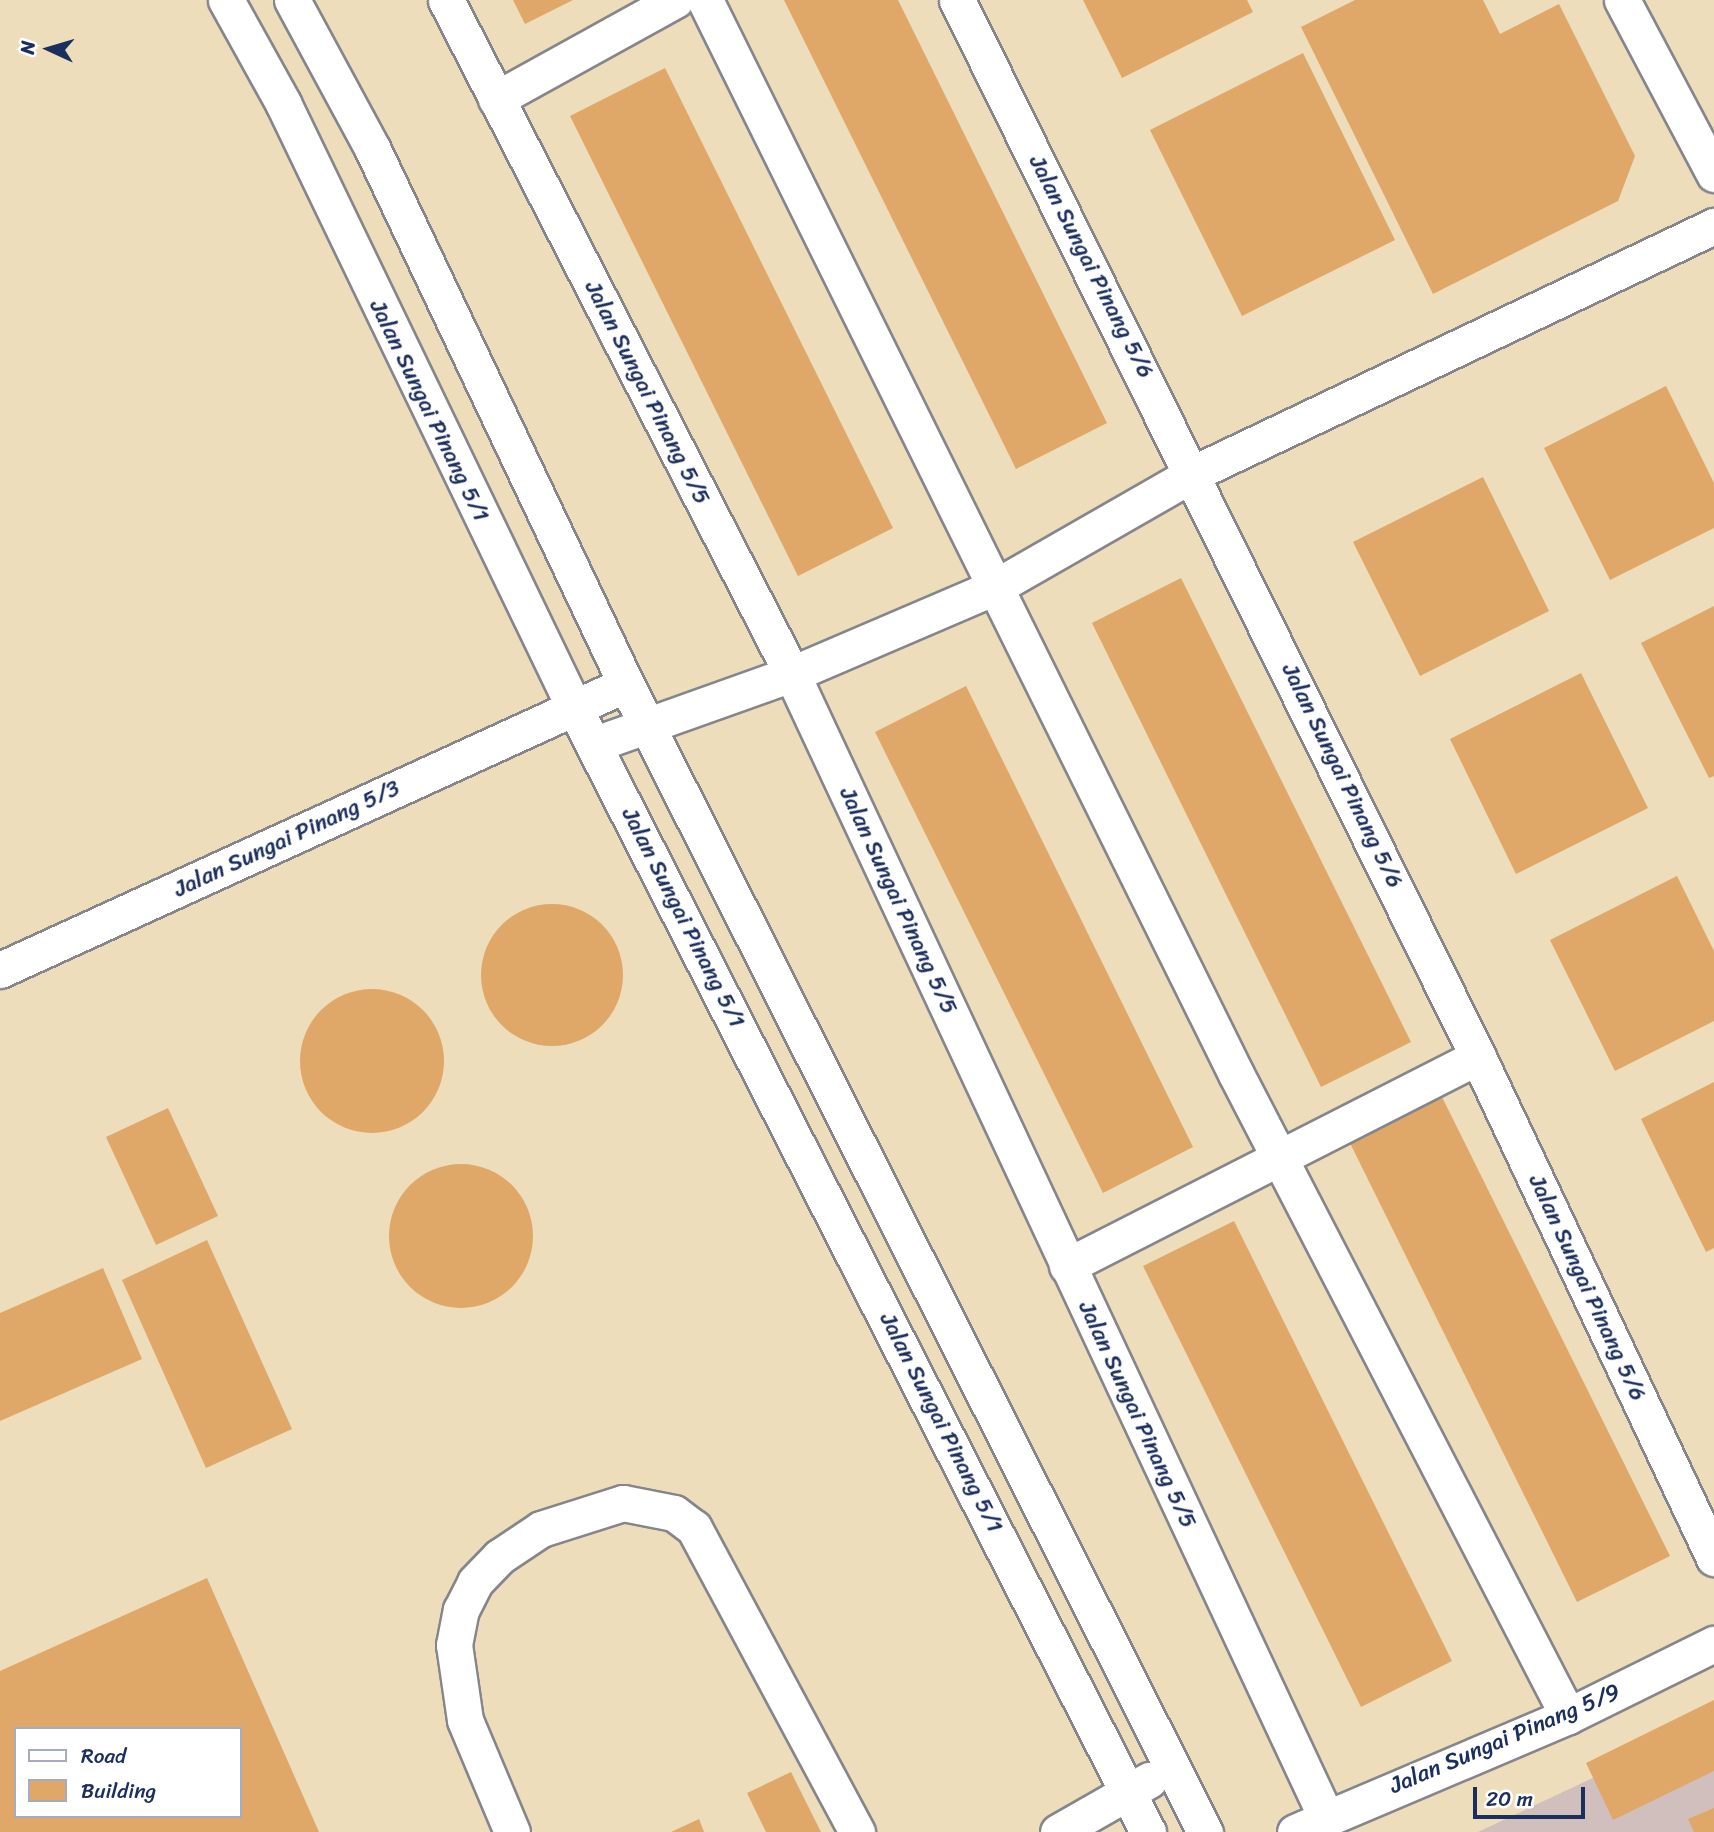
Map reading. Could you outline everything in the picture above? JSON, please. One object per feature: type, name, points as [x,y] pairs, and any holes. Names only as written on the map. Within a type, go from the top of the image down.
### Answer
[{"type":"street","name":"Jalan Sungai Pinang 5/1","points":[[226,0],[283,103],[574,707],[1148,1832]]},
{"type":"street","points":[[292,0],[373,150],[626,684],[1205,1832]]},
{"type":"street","name":"Jalan Sungai Pinang 5/5","points":[[446,0],[792,674],[1325,1815]]},
{"type":"street","points":[[496,99],[675,0]]},
{"type":"street","points":[[705,0],[1280,1159],[1568,1716]]},
{"type":"street","name":"Jalan Sungai Pinang 5/6","points":[[957,0],[1194,473],[1478,1057],[1714,1558]]},
{"type":"street","points":[[1622,0],[1714,174]]},
{"type":"street","points":[[595,744],[792,674],[997,586],[1194,473],[1714,226]]},
{"type":"street","name":"Jalan Sungai Pinang 5/3","points":[[0,970],[626,684]]},
{"type":"street","points":[[1067,1266],[1478,1057]]},
{"type":"street","points":[[512,1832],[465,1720],[454,1645],[461,1611],[475,1582],[499,1557],[541,1529],[623,1503],[674,1513],[694,1528],[857,1832]]},
{"type":"street","name":"Jalan Sungai Pinang 5/9","points":[[1295,1832],[1325,1815],[1568,1716],[1714,1644]]},
{"type":"street","points":[[1058,1832],[1172,1766]]},
{"type":"shaded area","points":[[1714,1721],[1714,1832],[1478,1832]]},
{"type":"building","points":[[513,0],[573,0],[525,24]]},
{"type":"building","points":[[784,0],[898,0],[1107,423],[1016,469]]},
{"type":"building","points":[[1083,0],[1247,0],[1253,12],[1122,78]]},
{"type":"building","points":[[1355,0],[1483,0],[1500,34],[1559,4],[1635,156],[1618,201],[1433,294],[1301,27]]},
{"type":"building","points":[[1303,53],[1395,240],[1242,316],[1150,130]]},
{"type":"building","points":[[665,68],[893,528],[798,576],[570,116]]},
{"type":"building","points":[[1666,386],[1714,483],[1714,528],[1610,580],[1544,448]]},
{"type":"building","points":[[1483,477],[1549,611],[1420,676],[1353,542]]},
{"type":"building","points":[[1181,578],[1411,1042],[1321,1087],[1092,623]]},
{"type":"building","points":[[1714,606],[1714,776],[1709,778],[1641,643]]},
{"type":"building","points":[[1581,673],[1648,808],[1516,874],[1450,739]]},
{"type":"building","points":[[966,686],[1193,1147],[1103,1193],[875,732]]},
{"type":"building","points":[[1677,876],[1714,951],[1714,1021],[1615,1071],[1550,940]]},
{"type":"building","points":[[552,904],[579,909],[603,924],[618,948],[623,975],[618,1002],[603,1026],[579,1041],[552,1046],[525,1041],[501,1026],[486,1002],[481,975],[486,948],[501,924],[525,909]]},
{"type":"building","points":[[372,989],[399,995],[423,1010],[438,1034],[444,1061],[438,1088],[423,1112],[399,1127],[372,1133],[345,1127],[321,1112],[306,1088],[300,1061],[306,1034],[321,1010],[345,995]]},
{"type":"building","points":[[1714,1082],[1714,1248],[1706,1252],[1641,1119]]},
{"type":"building","points":[[1439,1091],[1670,1556],[1577,1602],[1347,1137]]},
{"type":"building","points":[[168,1108],[218,1216],[156,1245],[106,1137]]},
{"type":"building","points":[[461,1164],[488,1170],[512,1185],[527,1209],[533,1236],[527,1263],[512,1287],[488,1302],[461,1308],[434,1302],[410,1287],[395,1263],[389,1236],[395,1209],[410,1185],[434,1170]]},
{"type":"building","points":[[1234,1221],[1452,1661],[1361,1707],[1143,1266]]},
{"type":"building","points":[[207,1240],[292,1429],[206,1468],[122,1280]]},
{"type":"building","points":[[103,1268],[142,1359],[0,1421],[0,1313]]},
{"type":"building","points":[[207,1578],[319,1832],[0,1832],[0,1671]]},
{"type":"building","points":[[1714,1700],[1714,1771],[1613,1820],[1586,1763]]},
{"type":"building","points":[[791,1772],[821,1832],[766,1832],[747,1793]]},
{"type":"building","points":[[1714,1808],[1714,1832],[1694,1832],[1688,1819]]},
{"type":"building","points":[[699,1819],[704,1832],[671,1832]]}]
